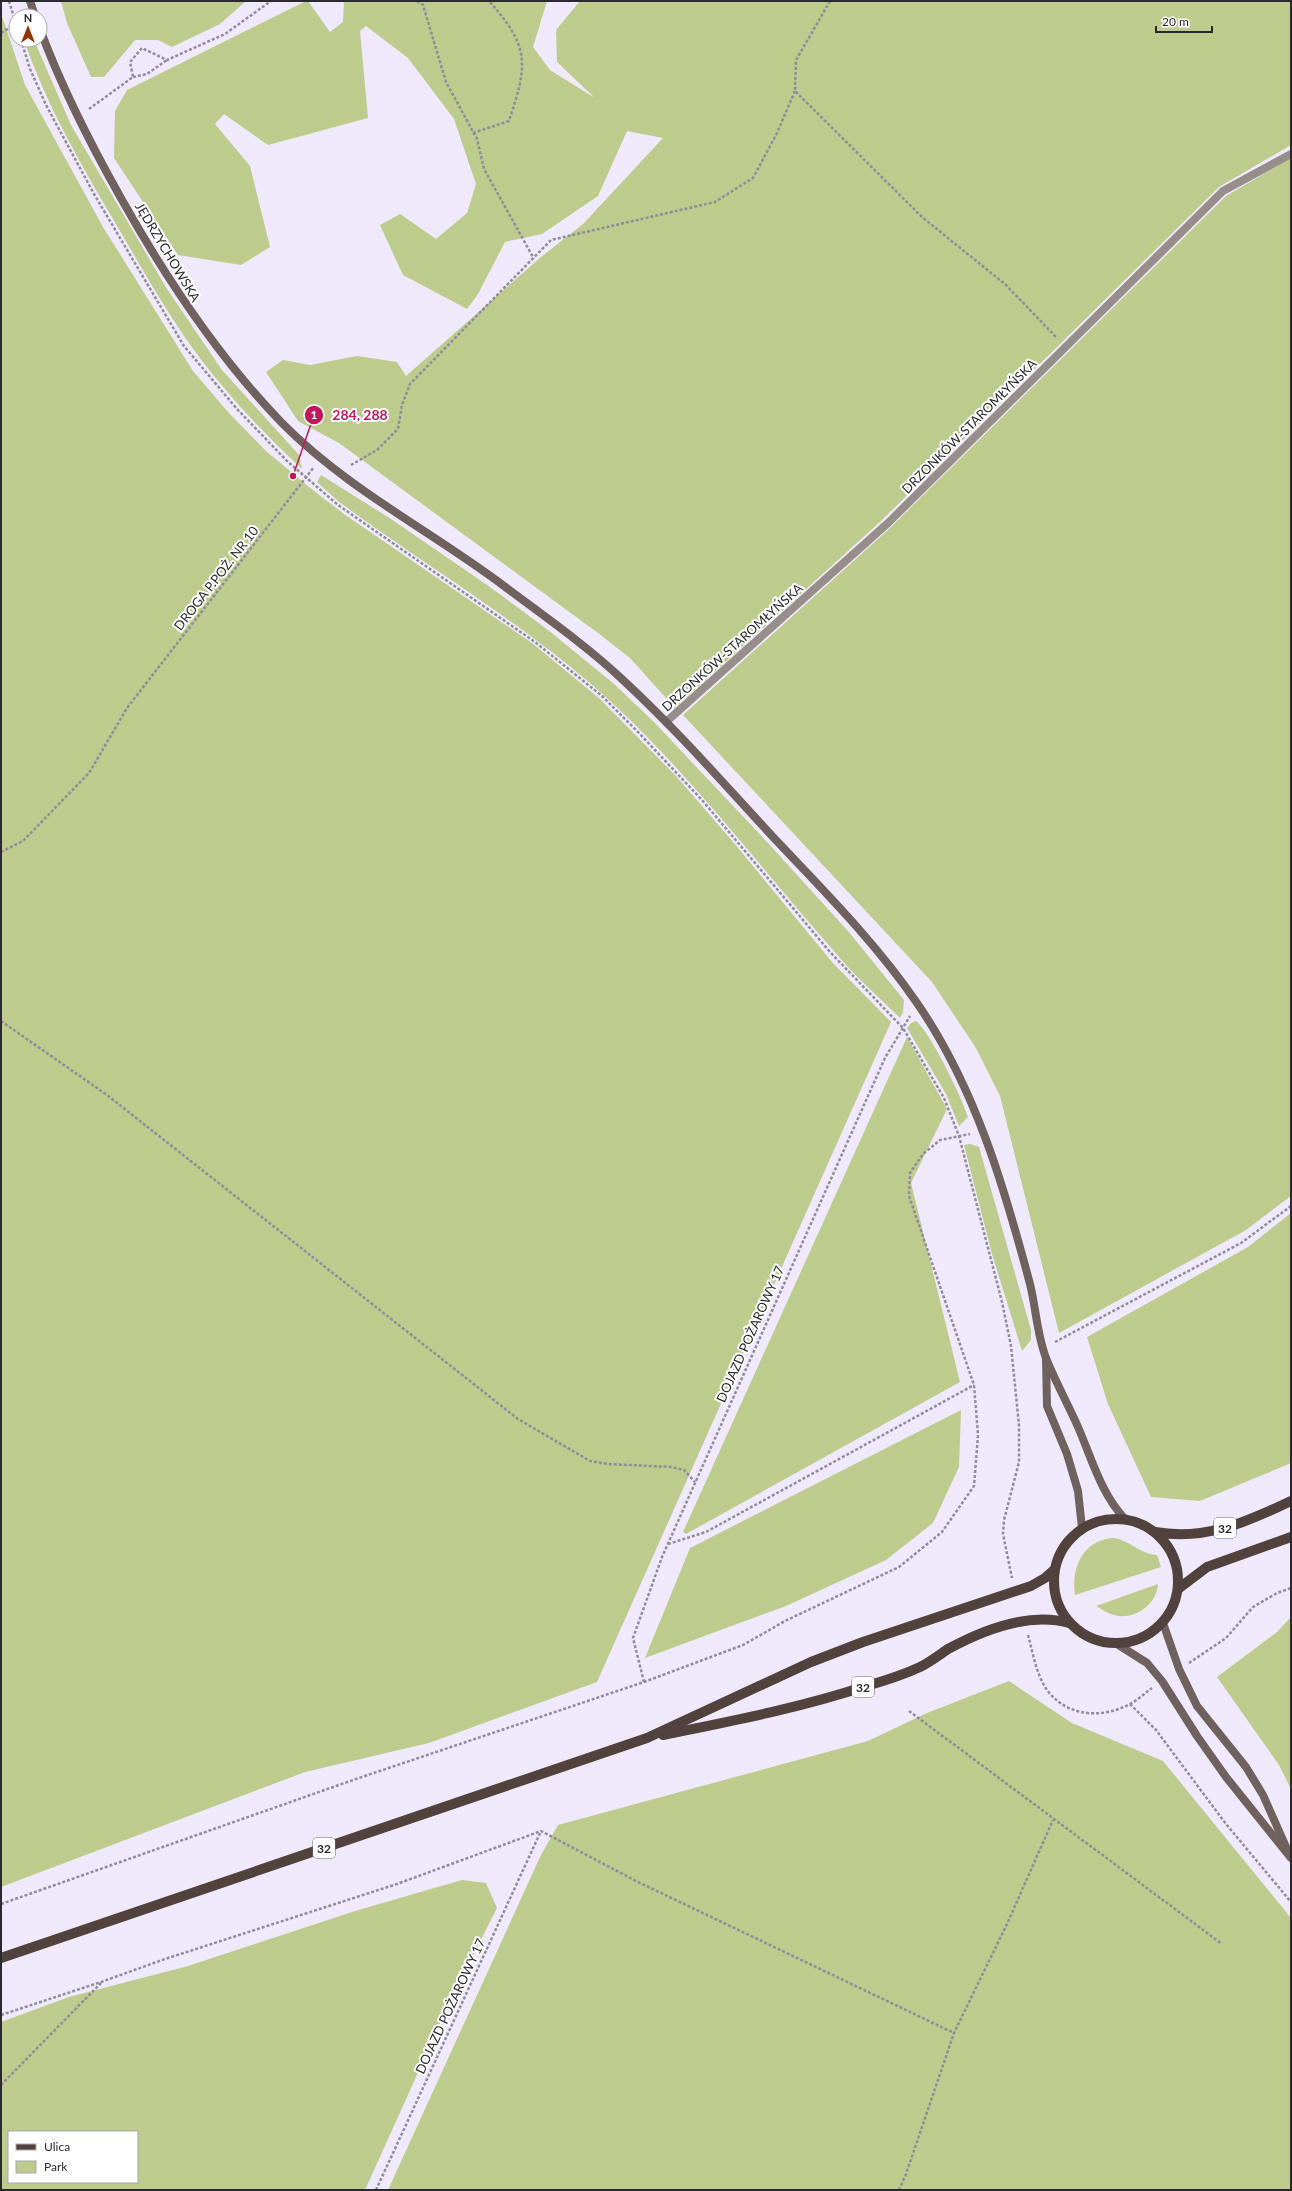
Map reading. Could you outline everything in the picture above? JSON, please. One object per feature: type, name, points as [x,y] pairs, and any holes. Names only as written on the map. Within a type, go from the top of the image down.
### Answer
[{"type":"main road","name":"JĘDRZYCHOWSKA","points":[[47,48],[59,78],[78,118],[150,248],[192,314],[238,374],[282,423],[320,459],[338,473],[501,583],[620,677],[666,722],[848,917],[917,1003],[957,1069],[984,1132],[999,1177],[1030,1286],[1046,1357]]},
{"type":"main road","points":[[1046,1357],[1079,1429],[1106,1494],[1113,1506],[1126,1519]]},
{"type":"main road","points":[[1046,1357],[1047,1406],[1076,1484],[1082,1528]]},
{"type":"main road","name":"32","points":[[1069,1623],[1057,1599],[1054,1587],[1054,1570],[1060,1554],[1069,1539],[1082,1528],[1109,1519],[1126,1519],[1141,1524],[1155,1532],[1176,1536],[1193,1535],[1216,1531],[1291,1501]]},
{"type":"main road","name":"32","points":[[647,1738],[757,1716],[858,1689],[921,1666],[975,1636],[998,1627],[1044,1619],[1057,1620],[1069,1623],[1083,1634],[1100,1642],[1117,1644],[1134,1642],[1147,1636],[1163,1623],[1170,1613],[1178,1589],[1175,1560],[1169,1548],[1155,1532]]},
{"type":"main road","name":"32","points":[[1178,1589],[1207,1567],[1291,1537]]},
{"type":"main road","name":"32","points":[[1,1958],[647,1738],[811,1662],[863,1642],[1015,1590],[1045,1578],[1054,1570]]},
{"type":"main road","points":[[1163,1623],[1179,1669],[1197,1706],[1246,1767],[1260,1790],[1291,1857]]},
{"type":"main road","points":[[1117,1644],[1147,1663],[1162,1681],[1197,1736],[1226,1777],[1291,1857]]},
{"type":"lane","name":"DRZONKÓW-STAROMŁYŃSKA","points":[[666,722],[888,523],[1223,191],[1291,154]]},
{"type":"path","points":[[78,118],[133,77],[147,74],[167,60],[225,34],[271,1]]},
{"type":"path","points":[[417,1],[423,5],[446,82],[477,139],[484,169],[533,257]]},
{"type":"path","points":[[473,133],[509,121],[521,84],[522,51],[508,22],[489,1]]},
{"type":"path","points":[[338,473],[377,450],[398,429],[402,405],[410,384],[484,311],[533,257],[551,240],[715,202],[753,178],[777,134],[795,91],[796,60],[830,1]]},
{"type":"path","points":[[23,48],[30,69],[46,104],[94,194],[184,346],[237,409],[287,461],[358,520],[535,642],[602,696],[702,800],[830,952],[903,1028],[944,1098],[959,1136],[1002,1302],[1011,1352],[1018,1426],[1018,1462],[1004,1520],[1003,1534],[1015,1590]]},
{"type":"path","points":[[133,77],[130,62],[142,48],[167,60]]},
{"type":"path","points":[[795,91],[922,217],[1006,285],[1066,346]]},
{"type":"path","name":"DROGA P.POŻ. NR 10","points":[[1,852],[23,841],[89,773],[127,708],[320,459]]},
{"type":"path","name":"DOJAZD POŻAROWY 17","points":[[644,1682],[633,1638],[668,1544],[879,1072],[917,1003]]},
{"type":"path","points":[[1,1021],[107,1095],[518,1419],[590,1461],[608,1464],[672,1467],[684,1470],[695,1482]]},
{"type":"path","points":[[1,1904],[353,1780],[644,1682],[743,1645],[785,1621],[899,1567],[942,1532],[974,1486],[978,1435],[974,1385],[909,1196],[910,1173],[923,1154],[940,1140],[984,1132]]},
{"type":"path","points":[[1043,1348],[1241,1243],[1291,1206]]},
{"type":"path","points":[[668,1544],[706,1532],[974,1385]]},
{"type":"path","points":[[1179,1669],[1208,1652],[1226,1638],[1253,1607],[1276,1593],[1291,1588]]},
{"type":"path","points":[[1024,1622],[1037,1667],[1047,1690],[1069,1710],[1098,1715],[1130,1704],[1162,1681]]},
{"type":"path","points":[[1130,1704],[1156,1730],[1226,1824],[1291,1902]]},
{"type":"path","points":[[909,1711],[1053,1820],[1222,1944]]},
{"type":"path","points":[[899,2190],[906,2174],[954,2033],[1007,1924],[1053,1820]]},
{"type":"path","points":[[1,2015],[165,1959],[397,1884],[541,1831],[636,1881],[954,2033]]},
{"type":"path","name":"DOJAZD POŻAROWY 17","points":[[376,2190],[541,1831]]},
{"type":"path","points":[[1,2085],[101,1982]]},
{"type":"green space","points":[[61,1],[246,1],[220,24],[172,47],[158,40],[135,40],[104,77],[91,77],[67,23]]},
{"type":"green space","points":[[308,1],[330,32],[343,22],[344,1],[547,1],[533,47],[550,70],[595,98],[557,62],[556,30],[580,1],[1291,1],[1291,145],[1219,187],[881,521],[675,708],[630,658],[598,633],[339,443],[298,421],[266,372],[283,360],[310,365],[357,356],[397,362],[406,376],[541,257],[583,224],[663,138],[627,131],[598,196],[542,234],[505,242],[478,294],[467,309],[403,275],[380,225],[400,214],[436,239],[467,213],[476,184],[454,119],[408,58],[366,26],[360,31],[368,118],[268,145],[224,114],[215,124],[250,166],[270,247],[241,265],[178,255],[114,158],[115,111],[127,90]]},
{"type":"green space","points":[[1,13],[8,34],[8,48],[13,48],[25,85],[103,227],[193,371],[228,412],[266,451],[309,487],[344,514],[532,643],[600,699],[676,776],[734,843],[832,962],[891,1022],[597,1682],[429,1743],[305,1772],[1,1887]]},
{"type":"green space","points":[[27,48],[37,48],[71,125],[167,289],[222,370],[299,455],[302,469],[254,422],[225,389],[174,322],[76,154],[42,87]]},
{"type":"green space","points":[[1291,158],[1291,1196],[1246,1230],[1059,1333],[1000,1096],[976,1048],[932,982],[683,715],[889,529],[1226,196]]},
{"type":"green space","points":[[321,475],[391,519],[490,587],[548,630],[613,683],[654,722],[768,843],[848,931],[904,1000],[903,1012],[900,1018],[847,966],[708,803],[625,715],[592,685],[522,630],[338,501],[317,482]]},
{"type":"green space","points":[[916,1021],[930,1038],[953,1081],[965,1108],[968,1117],[959,1126],[946,1094],[907,1028],[911,1023]]},
{"type":"green space","points":[[907,1037],[947,1109],[911,1183],[960,1382],[686,1534],[683,1532]]},
{"type":"green space","points":[[970,1144],[979,1147],[1031,1330],[1031,1340],[1022,1351],[992,1254],[964,1145]]},
{"type":"green space","points":[[1291,1213],[1291,1463],[1200,1501],[1151,1497],[1108,1404],[1087,1337],[1248,1247]]},
{"type":"green space","points":[[961,1410],[959,1467],[933,1523],[886,1560],[786,1606],[645,1658],[690,1548]]},
{"type":"green space","points":[[1112,1538],[1124,1541],[1145,1552],[1157,1555],[1161,1567],[1075,1595],[1074,1585],[1077,1566],[1086,1550],[1102,1540]]},
{"type":"green space","points":[[1158,1584],[1157,1591],[1150,1603],[1145,1608],[1133,1615],[1119,1616],[1096,1606]]},
{"type":"green space","points":[[1291,1617],[1291,1789],[1279,1765],[1217,1677],[1277,1632]]},
{"type":"green space","points":[[1009,1681],[1072,1723],[1163,1761],[1291,1918],[1291,2190],[388,2190],[541,1855],[558,1825],[868,1741],[927,1713]]},
{"type":"green space","points":[[462,1880],[486,1883],[497,1908],[454,1993],[365,2190],[1,2190],[1,2022],[69,1997],[188,1966],[355,1911]]},
{"type":"place","name":"284, 288","points":[[293,476]]}]
